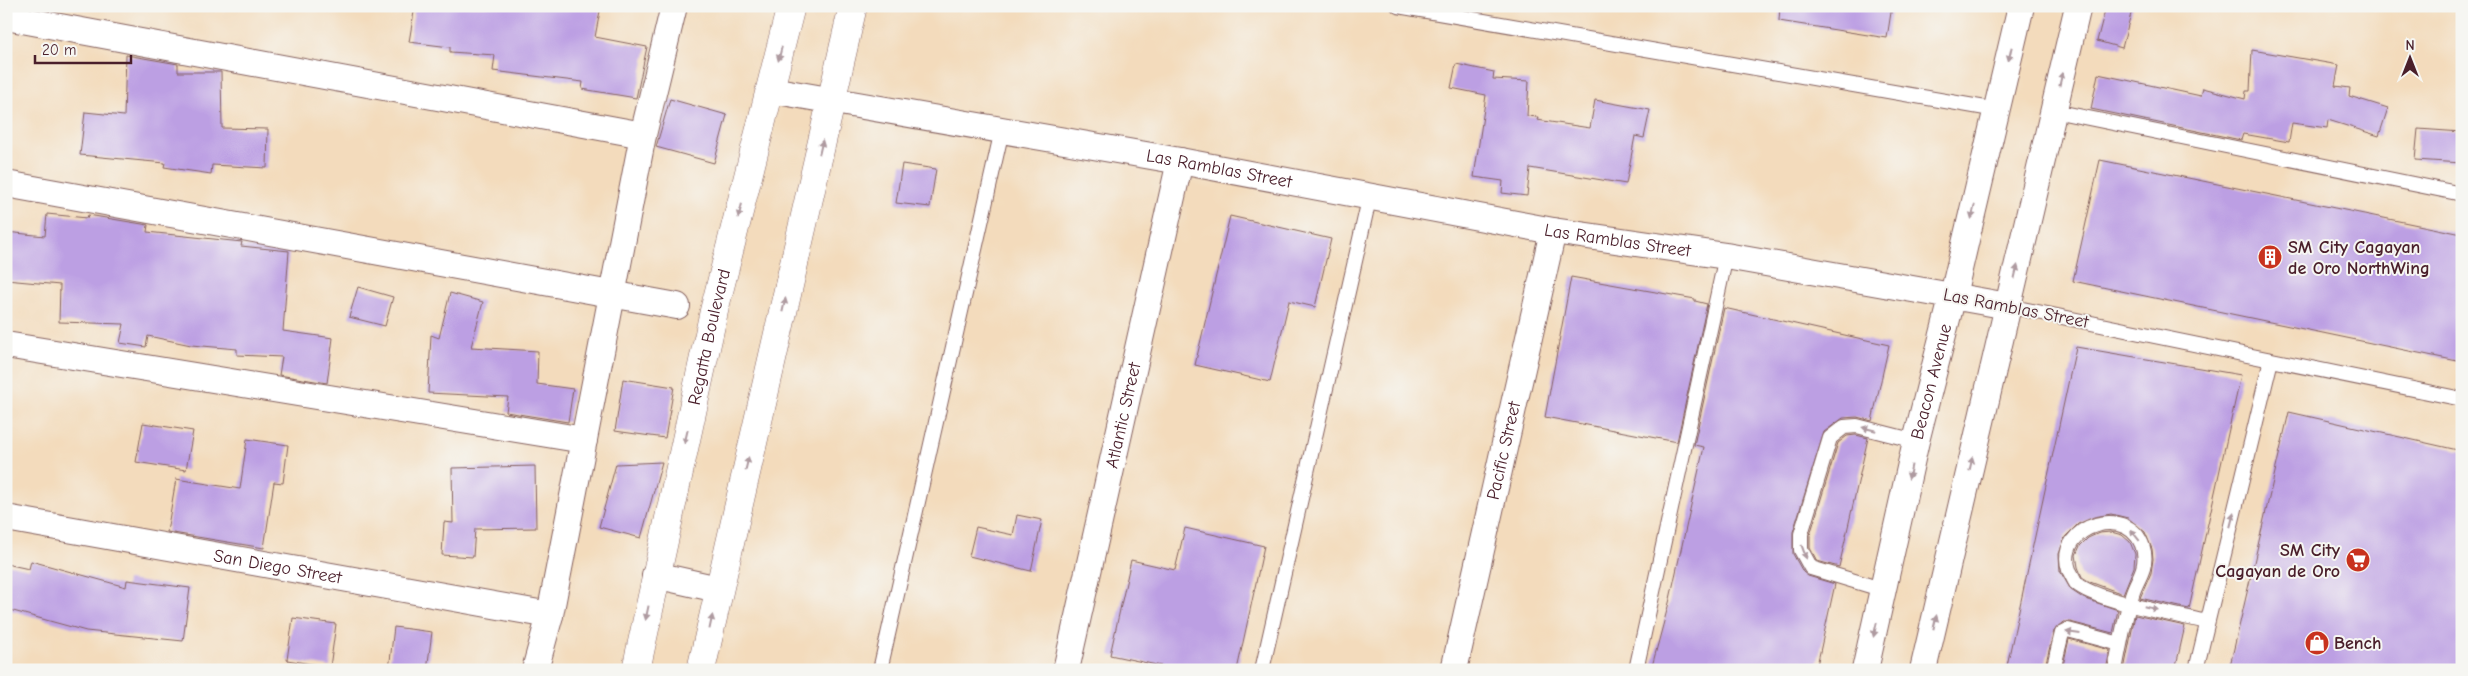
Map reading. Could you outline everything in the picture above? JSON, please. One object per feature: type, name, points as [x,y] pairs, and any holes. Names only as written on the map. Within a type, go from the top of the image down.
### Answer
[{"type":"street","points":[[536,670],[550,615],[643,135],[674,6]]},
{"type":"street","name":"Regatta Boulevard","points":[[636,670],[655,575],[716,303],[792,6]]},
{"type":"street","points":[[701,670],[718,589],[853,6]]},
{"type":"street","name":"Beacon Avenue","points":[[1865,670],[1916,441],[1953,296],[2021,6]]},
{"type":"street","points":[[1924,670],[2078,6]]},
{"type":"street","points":[[6,18],[643,135]]},
{"type":"street","name":"Las Ramblas Street","points":[[771,90],[1370,195],[1553,231],[1726,256],[2008,306]]},
{"type":"street","name":"Atlantic Street","points":[[1066,670],[1180,161]]},
{"type":"street","points":[[6,184],[612,296],[677,306]]},
{"type":"street","name":"Pacific Street","points":[[1454,670],[1553,231]]},
{"type":"street","points":[[6,345],[584,440]]},
{"type":"street","name":"San Diego Street","points":[[6,518],[550,615]]},
{"type":"street","points":[[655,575],[718,589]]},
{"type":"lane","points":[[1398,6],[1997,110]]},
{"type":"lane","points":[[2054,111],[2462,194]]},
{"type":"lane","points":[[880,670],[1002,130]]},
{"type":"lane","points":[[1262,670],[1370,195]]},
{"type":"lane","points":[[1636,670],[1726,256]]},
{"type":"lane","name":"Las Ramblas Street","points":[[2008,306],[2462,399]]},
{"type":"lane","points":[[2196,670],[2271,360]]},
{"type":"lane","points":[[1884,590],[1811,568],[1801,550],[1801,534],[1830,438],[1844,427],[1857,426],[1916,441]]},
{"type":"lane","points":[[2115,670],[2125,620],[2128,610],[2130,602],[2132,592],[2140,581],[2144,566],[2144,553],[2139,539],[2130,528],[2114,522],[2084,530],[2074,540],[2067,553],[2069,569],[2076,582],[2104,598],[2123,602],[2132,604],[2142,606],[2207,622]]},
{"type":"lane","points":[[2053,670],[2062,633],[2068,630],[2120,644]]},
{"type":"building","points":[[415,6],[601,6],[595,37],[647,47],[636,98],[582,89],[583,82],[493,71],[495,55],[450,52],[450,47],[409,42]]},
{"type":"building","points":[[1780,6],[1892,6],[1887,38],[1779,21]]},
{"type":"building","points":[[2106,6],[2133,6],[2122,48],[2097,41]]},
{"type":"building","points":[[2252,50],[2339,65],[2335,86],[2350,88],[2349,96],[2388,108],[2379,136],[2328,120],[2327,128],[2292,123],[2289,142],[2243,134],[2241,140],[2091,109],[2098,74],[2201,96],[2203,88],[2245,99],[2246,91],[2250,91]]},
{"type":"building","points":[[126,55],[178,64],[178,72],[221,72],[222,128],[268,129],[267,168],[212,165],[211,174],[164,167],[165,163],[80,155],[85,112],[124,116]]},
{"type":"building","points":[[1456,64],[1494,72],[1493,79],[1529,81],[1527,116],[1538,117],[1537,120],[1590,128],[1595,100],[1650,110],[1644,138],[1635,136],[1626,184],[1530,168],[1527,196],[1502,193],[1503,181],[1474,177],[1486,95],[1451,88]]},
{"type":"building","points":[[670,99],[727,115],[714,163],[656,147]]},
{"type":"building","points":[[2418,129],[2462,132],[2462,163],[2415,160]]},
{"type":"building","name":"SM City Cagayan de Oro NorthWing","points":[[2100,160],[2462,234],[2462,362],[2073,281]]},
{"type":"building","points":[[902,164],[936,169],[930,207],[896,203]]},
{"type":"building","points":[[47,214],[87,218],[88,215],[148,225],[147,232],[242,242],[241,246],[289,251],[283,331],[333,338],[327,383],[279,375],[282,357],[237,355],[237,349],[191,345],[148,336],[146,347],[120,343],[124,324],[59,322],[60,285],[6,280],[6,232],[45,236]]},
{"type":"building","points":[[1230,216],[1331,239],[1315,307],[1289,301],[1270,382],[1195,365]]},
{"type":"building","points":[[1571,277],[1695,299],[1695,301],[1707,304],[1677,442],[1545,417]]},
{"type":"building","points":[[358,287],[393,297],[385,326],[349,317]]},
{"type":"building","points":[[450,293],[483,302],[471,347],[538,351],[537,384],[573,389],[568,422],[506,412],[508,397],[428,393],[431,335],[439,338]]},
{"type":"building","points":[[1724,308],[1889,345],[1872,421],[1857,417],[1843,418],[1824,432],[1793,532],[1793,554],[1803,572],[1808,576],[1835,584],[1816,670],[1651,670],[1670,599],[1704,447],[1694,445]]},
{"type":"building","points":[[2076,347],[2241,375],[2189,609],[2140,598],[2151,573],[2153,559],[2152,549],[2145,532],[2128,518],[2111,514],[2094,517],[2078,524],[2065,537],[2059,554],[2060,571],[2071,590],[2083,598],[2118,610],[2113,633],[2064,622],[2054,631],[2044,670],[2006,670]]},
{"type":"building","points":[[623,379],[674,387],[665,438],[615,431]]},
{"type":"building","name":"SM City Cagayan de Oro","points":[[2289,412],[2462,451],[2462,670],[2229,670]]},
{"type":"building","points":[[143,423],[193,431],[186,470],[136,462]]},
{"type":"building","points":[[1856,435],[1868,438],[1839,567],[1817,561],[1810,548],[1810,535],[1838,443],[1847,436]]},
{"type":"building","points":[[247,439],[288,445],[283,483],[274,482],[264,548],[167,532],[176,479],[240,489]]},
{"type":"building","points":[[662,462],[641,538],[599,527],[616,464]]},
{"type":"building","points":[[535,466],[536,528],[475,529],[473,557],[442,555],[444,522],[453,523],[452,468]]},
{"type":"building","points":[[1017,515],[1042,520],[1031,571],[969,556],[976,527],[1013,535]]},
{"type":"building","points":[[1185,528],[1264,546],[1237,670],[1180,670],[1110,655],[1131,560],[1175,570]]},
{"type":"building","points":[[2111,532],[2122,535],[2130,542],[2135,554],[2134,567],[2123,594],[2090,582],[2082,577],[2078,567],[2076,555],[2080,546],[2088,538],[2099,533]]},
{"type":"building","points":[[31,561],[126,587],[127,580],[190,588],[183,641],[86,631],[6,609],[6,564],[29,569]]},
{"type":"building","points":[[2135,615],[2185,626],[2175,670],[2124,670]]},
{"type":"building","points":[[293,618],[336,624],[330,667],[287,660]]},
{"type":"building","points":[[394,627],[432,632],[427,670],[389,670]]},
{"type":"building","points":[[2069,639],[2110,650],[2106,670],[2062,670]]},
{"type":"place","name":"SM City Cagayan de Oro NorthWing","points":[[2270,257]]},
{"type":"place","name":"SM City Cagayan de Oro","points":[[2358,560]]},
{"type":"place","name":"Bench","points":[[2317,643]]}]
